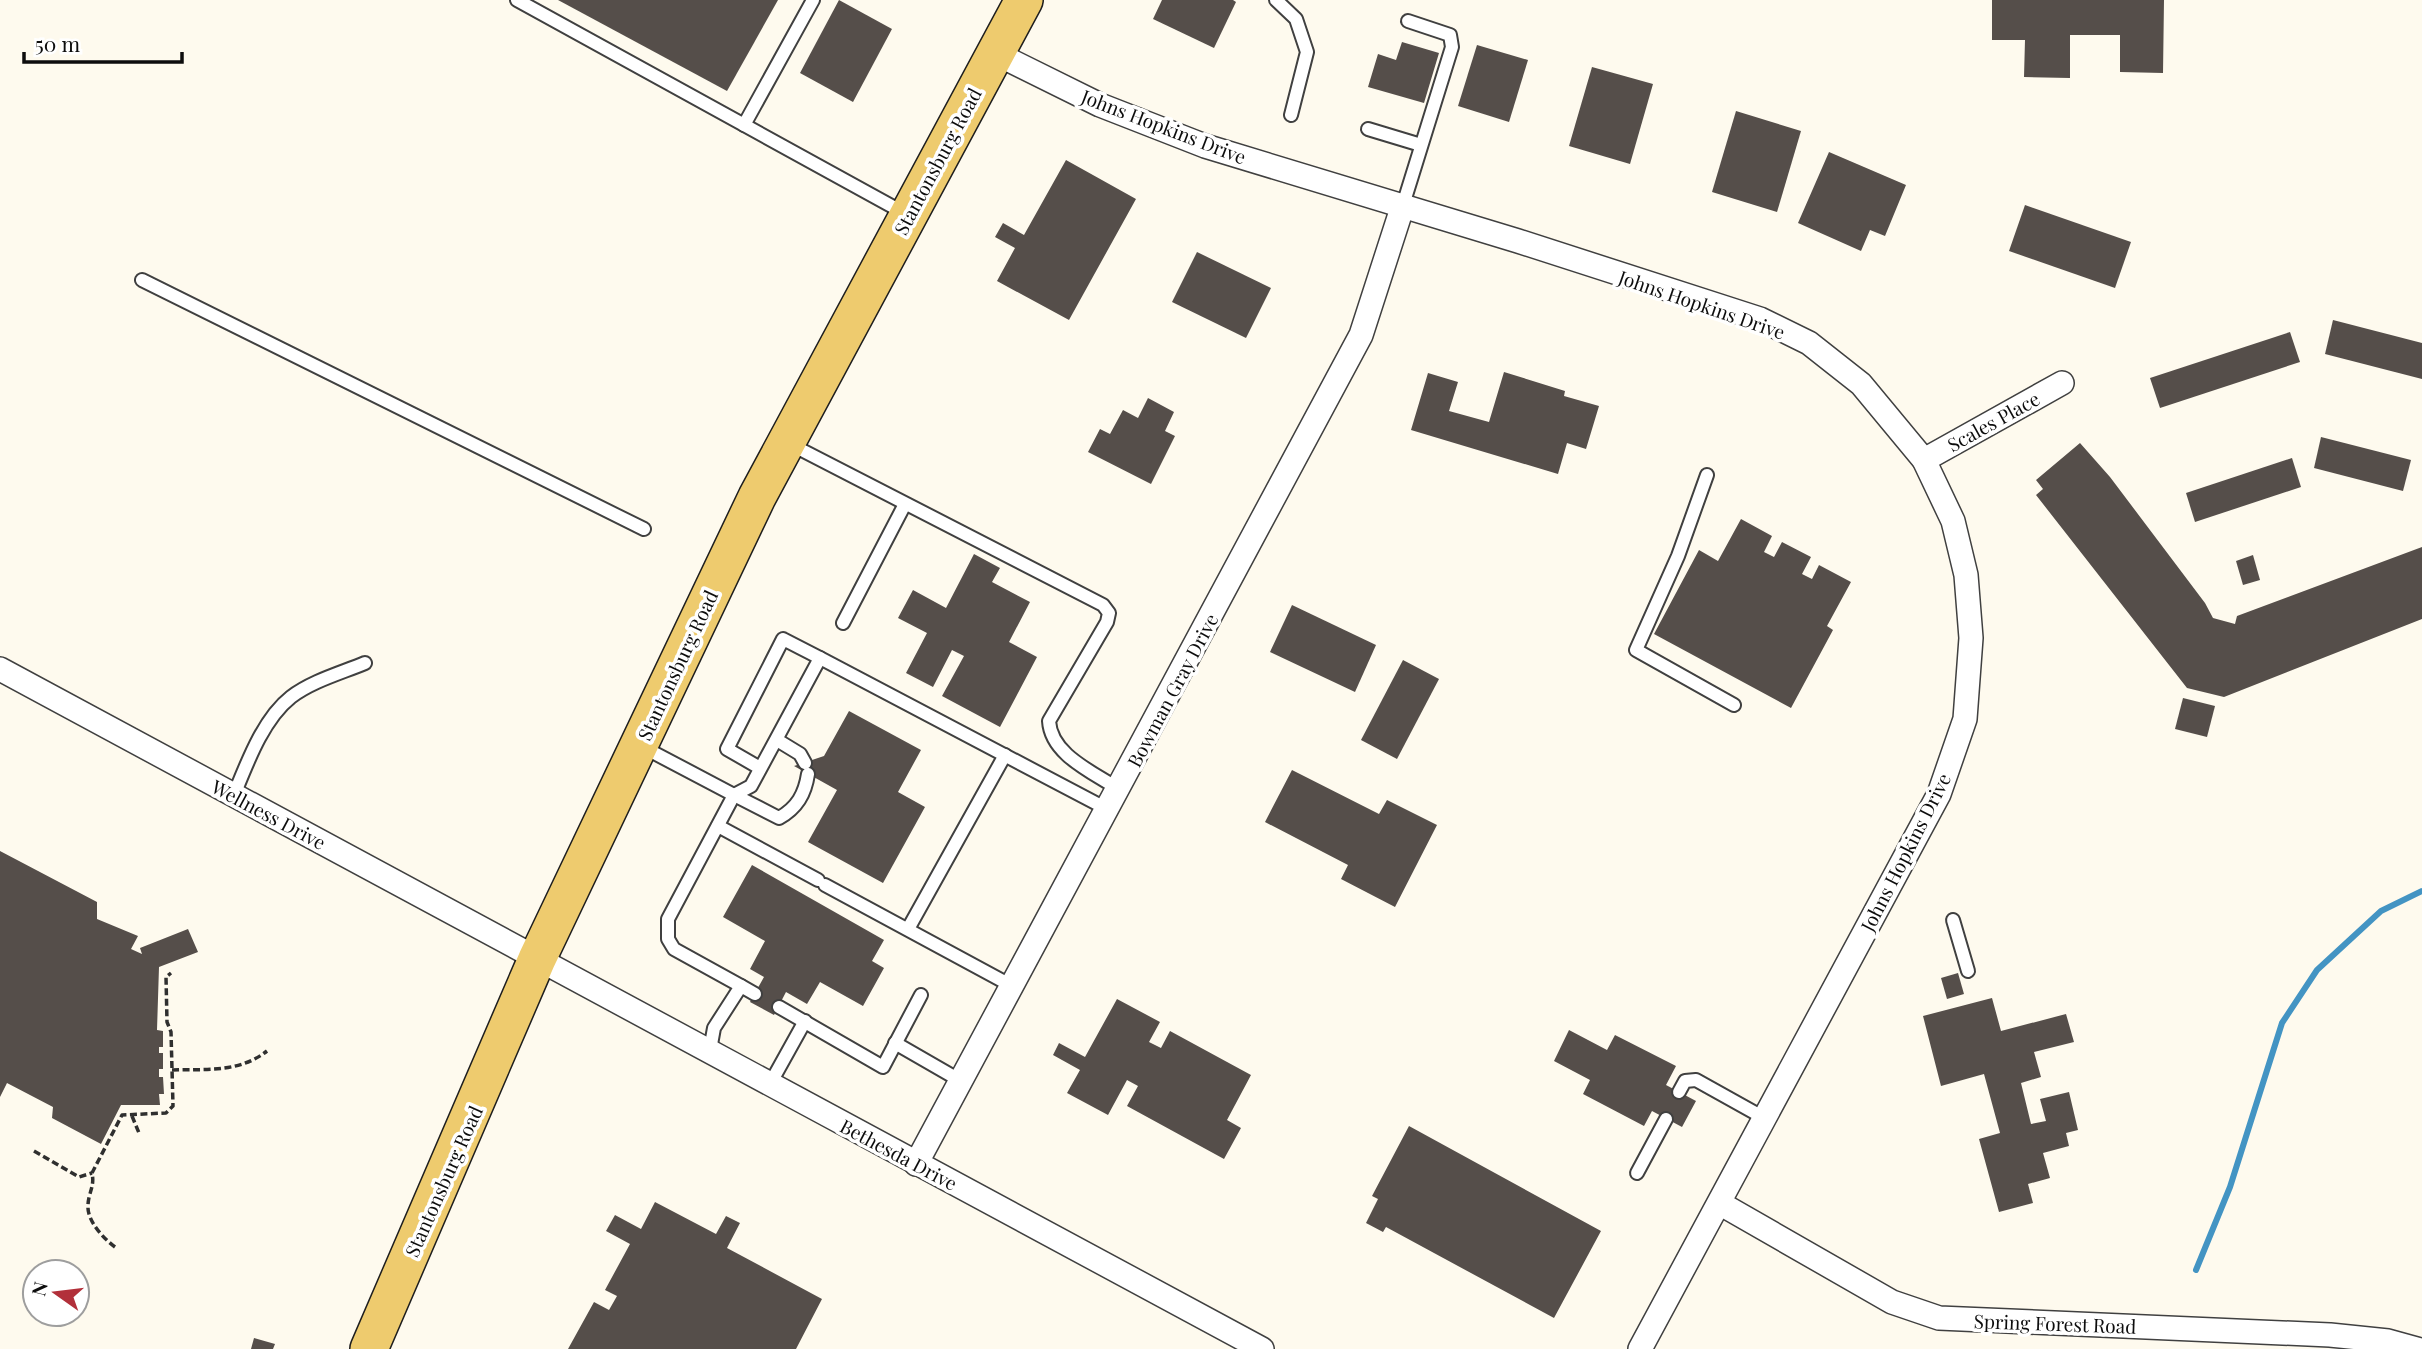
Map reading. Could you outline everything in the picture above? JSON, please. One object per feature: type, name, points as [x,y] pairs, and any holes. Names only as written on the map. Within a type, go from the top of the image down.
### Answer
[{"type":"main road","name":"Stantonsburg Road","points":[[369,1349],[537,959],[639,745],[786,443],[1024,0]]},
{"type":"street","name":"Johns Hopkins Drive","points":[[995,52],[1100,104],[1205,146],[1403,205],[1760,319],[1809,343],[1861,384],[1924,460],[1953,521],[1966,575],[1971,638],[1965,719],[1939,794],[1721,1204],[1640,1349]]},
{"type":"street","name":"Bowman Gray Drive","points":[[916,1164],[1361,335],[1403,205]]},
{"type":"street","name":"Scales Place","points":[[1924,460],[2062,383]]},
{"type":"street","name":"Wellness Drive","points":[[0,669],[537,959]]},
{"type":"street","name":"Bethesda Drive","points":[[537,959],[1262,1349]]},
{"type":"street","name":"Spring Forest Road","points":[[1721,1204],[1892,1302],[1939,1318],[2329,1335],[2388,1340],[2417,1349]]},
{"type":"lane","points":[[517,0],[908,215]]},
{"type":"lane","points":[[744,125],[813,0]]},
{"type":"lane","points":[[1276,0],[1296,19],[1307,51],[1292,115]]},
{"type":"lane","points":[[1403,205],[1452,47],[1450,35],[1408,21]]},
{"type":"lane","points":[[1368,129],[1421,145]]},
{"type":"lane","points":[[142,280],[644,529]]},
{"type":"lane","points":[[786,443],[1103,605],[1109,613],[1107,622],[1049,721],[1050,734],[1060,750],[1113,799]]},
{"type":"lane","points":[[1707,475],[1678,556],[1636,650],[1734,705]]},
{"type":"lane","points":[[843,623],[905,503]]},
{"type":"lane","points":[[760,768],[727,749],[783,639],[1005,755],[1113,799]]},
{"type":"lane","points":[[755,995],[674,949],[668,939],[668,919],[734,795],[751,786],[820,658]]},
{"type":"lane","points":[[234,795],[270,720],[290,698],[316,683],[365,663]]},
{"type":"lane","points":[[639,745],[779,818],[796,805],[806,787],[806,768],[800,754],[777,740]]},
{"type":"lane","points":[[908,929],[1005,755]]},
{"type":"lane","points":[[718,826],[1012,986]]},
{"type":"lane","points":[[1953,920],[1968,971]]},
{"type":"lane","points":[[710,1050],[714,1028],[741,986]]},
{"type":"lane","points":[[779,1007],[883,1067],[921,995]]},
{"type":"lane","points":[[770,1084],[805,1021]]},
{"type":"lane","points":[[895,1043],[961,1081]]},
{"type":"lane","points":[[1679,1092],[1685,1082],[1696,1080],[1766,1119]]},
{"type":"lane","points":[[1637,1174],[1666,1119]]},
{"type":"path","points":[[115,1247],[104,1239],[89,1212],[94,1184],[92,1173],[122,1115],[166,1114],[173,1106],[166,977],[171,974]]},
{"type":"path","points":[[172,1070],[222,1069],[247,1065],[267,1051]]},
{"type":"path","points":[[132,1115],[139,1133]]},
{"type":"path","points":[[34,1151],[79,1177],[92,1173]]},
{"type":"building","points":[[558,0],[778,0],[727,91]]},
{"type":"building","points":[[839,0],[892,29],[853,102],[800,73]]},
{"type":"building","points":[[1162,0],[1236,2],[1214,48],[1153,19]]},
{"type":"building","points":[[1992,0],[2164,0],[2163,73],[2120,72],[2120,35],[2070,35],[2070,78],[2024,77],[2025,40],[1992,40]]},
{"type":"building","points":[[1402,42],[1439,53],[1424,103],[1368,87],[1378,54],[1396,60]]},
{"type":"building","points":[[1477,45],[1528,60],[1509,122],[1458,106]]},
{"type":"building","points":[[1592,67],[1653,84],[1630,164],[1569,146]]},
{"type":"building","points":[[1736,111],[1801,131],[1777,212],[1712,192]]},
{"type":"building","points":[[1829,152],[1906,185],[1885,236],[1870,230],[1861,251],[1798,223]]},
{"type":"building","points":[[1066,160],[1136,199],[1069,320],[997,281],[1015,248],[995,237],[1003,223],[1024,235]]},
{"type":"building","points":[[2025,205],[2131,242],[2115,288],[2009,251]]},
{"type":"building","points":[[1197,252],[1271,288],[1246,338],[1172,302]]},
{"type":"building","points":[[2333,320],[2422,343],[2422,379],[2325,354]]},
{"type":"building","points":[[2290,332],[2300,362],[2160,408],[2150,378]]},
{"type":"building","points":[[1504,372],[1565,391],[1564,396],[1599,406],[1586,449],[1567,443],[1558,474],[1411,430],[1428,373],[1458,382],[1449,411],[1489,422]]},
{"type":"building","points":[[1148,398],[1174,412],[1165,431],[1175,436],[1151,484],[1088,452],[1100,429],[1110,434],[1123,410],[1138,418]]},
{"type":"building","points":[[2321,437],[2411,460],[2403,491],[2314,468]]},
{"type":"building","points":[[2080,443],[2110,477],[2205,603],[2213,618],[2235,624],[2237,616],[2422,547],[2422,619],[2224,697],[2187,688],[2036,495],[2043,489],[2036,480]]},
{"type":"building","points":[[2292,458],[2301,487],[2195,522],[2186,493]]},
{"type":"building","points":[[1741,519],[1772,536],[1764,552],[1774,557],[1782,542],[1811,557],[1802,574],[1812,579],[1819,565],[1851,582],[1827,626],[1833,630],[1791,708],[1654,634],[1699,550],[1718,561]]},
{"type":"building","points":[[974,554],[1000,568],[992,582],[1030,602],[1009,642],[1037,657],[1000,727],[942,696],[964,656],[952,650],[933,687],[906,673],[927,633],[898,618],[913,590],[946,608]]},
{"type":"building","points":[[2253,555],[2260,580],[2243,585],[2236,561]]},
{"type":"building","points":[[1292,605],[1376,645],[1355,692],[1270,652]]},
{"type":"building","points":[[1403,660],[1439,679],[1397,759],[1361,740]]},
{"type":"building","points":[[2183,698],[2215,706],[2207,737],[2175,729]]},
{"type":"building","points":[[849,711],[921,750],[898,792],[925,807],[883,883],[808,842],[837,790],[794,766],[824,756]]},
{"type":"building","points":[[1292,770],[1379,814],[1387,800],[1437,825],[1395,907],[1341,879],[1348,865],[1265,822]]},
{"type":"building","points":[[0,851],[97,902],[97,919],[138,936],[131,949],[142,954],[140,948],[188,929],[198,952],[159,967],[157,1030],[163,1031],[163,1047],[159,1047],[159,1053],[163,1053],[163,1069],[159,1069],[159,1077],[163,1077],[164,1094],[159,1094],[160,1105],[121,1105],[101,1144],[52,1118],[53,1107],[7,1083],[0,1097]]},
{"type":"building","points":[[752,865],[884,940],[872,961],[884,968],[863,1006],[820,982],[807,1004],[786,992],[774,1015],[750,1002],[764,977],[750,969],[765,941],[723,917]]},
{"type":"building","points":[[1958,973],[1964,994],[1947,999],[1941,978]]},
{"type":"building","points":[[1992,998],[2001,1031],[2066,1014],[2074,1042],[2034,1052],[2041,1077],[2021,1083],[2031,1124],[2046,1121],[2040,1099],[2069,1092],[2078,1130],[2066,1133],[2069,1146],[2043,1153],[2050,1178],[2028,1184],[2033,1203],[1999,1212],[1979,1139],[2000,1133],[1984,1074],[1941,1086],[1923,1016]]},
{"type":"building","points":[[1117,999],[1160,1022],[1149,1042],[1161,1048],[1170,1031],[1251,1075],[1227,1120],[1241,1128],[1224,1159],[1127,1106],[1138,1086],[1127,1080],[1108,1115],[1067,1093],[1080,1070],[1053,1055],[1059,1043],[1085,1057]]},
{"type":"building","points":[[1569,1030],[1607,1050],[1615,1035],[1676,1066],[1666,1085],[1696,1101],[1682,1127],[1652,1111],[1644,1126],[1583,1094],[1590,1080],[1554,1061]]},
{"type":"building","points":[[1409,1126],[1601,1231],[1554,1318],[1386,1227],[1383,1232],[1366,1223],[1378,1199],[1372,1196]]},
{"type":"building","points":[[655,1202],[716,1234],[726,1216],[740,1223],[727,1248],[822,1299],[796,1349],[568,1349],[594,1302],[609,1310],[617,1296],[605,1290],[630,1244],[606,1231],[615,1215],[641,1229]]},
{"type":"building","points":[[254,1338],[275,1344],[273,1349],[251,1349]]},
{"type":"waterway","points":[[2196,1270],[2230,1187],[2282,1023],[2317,970],[2381,911],[2422,891]]}]
